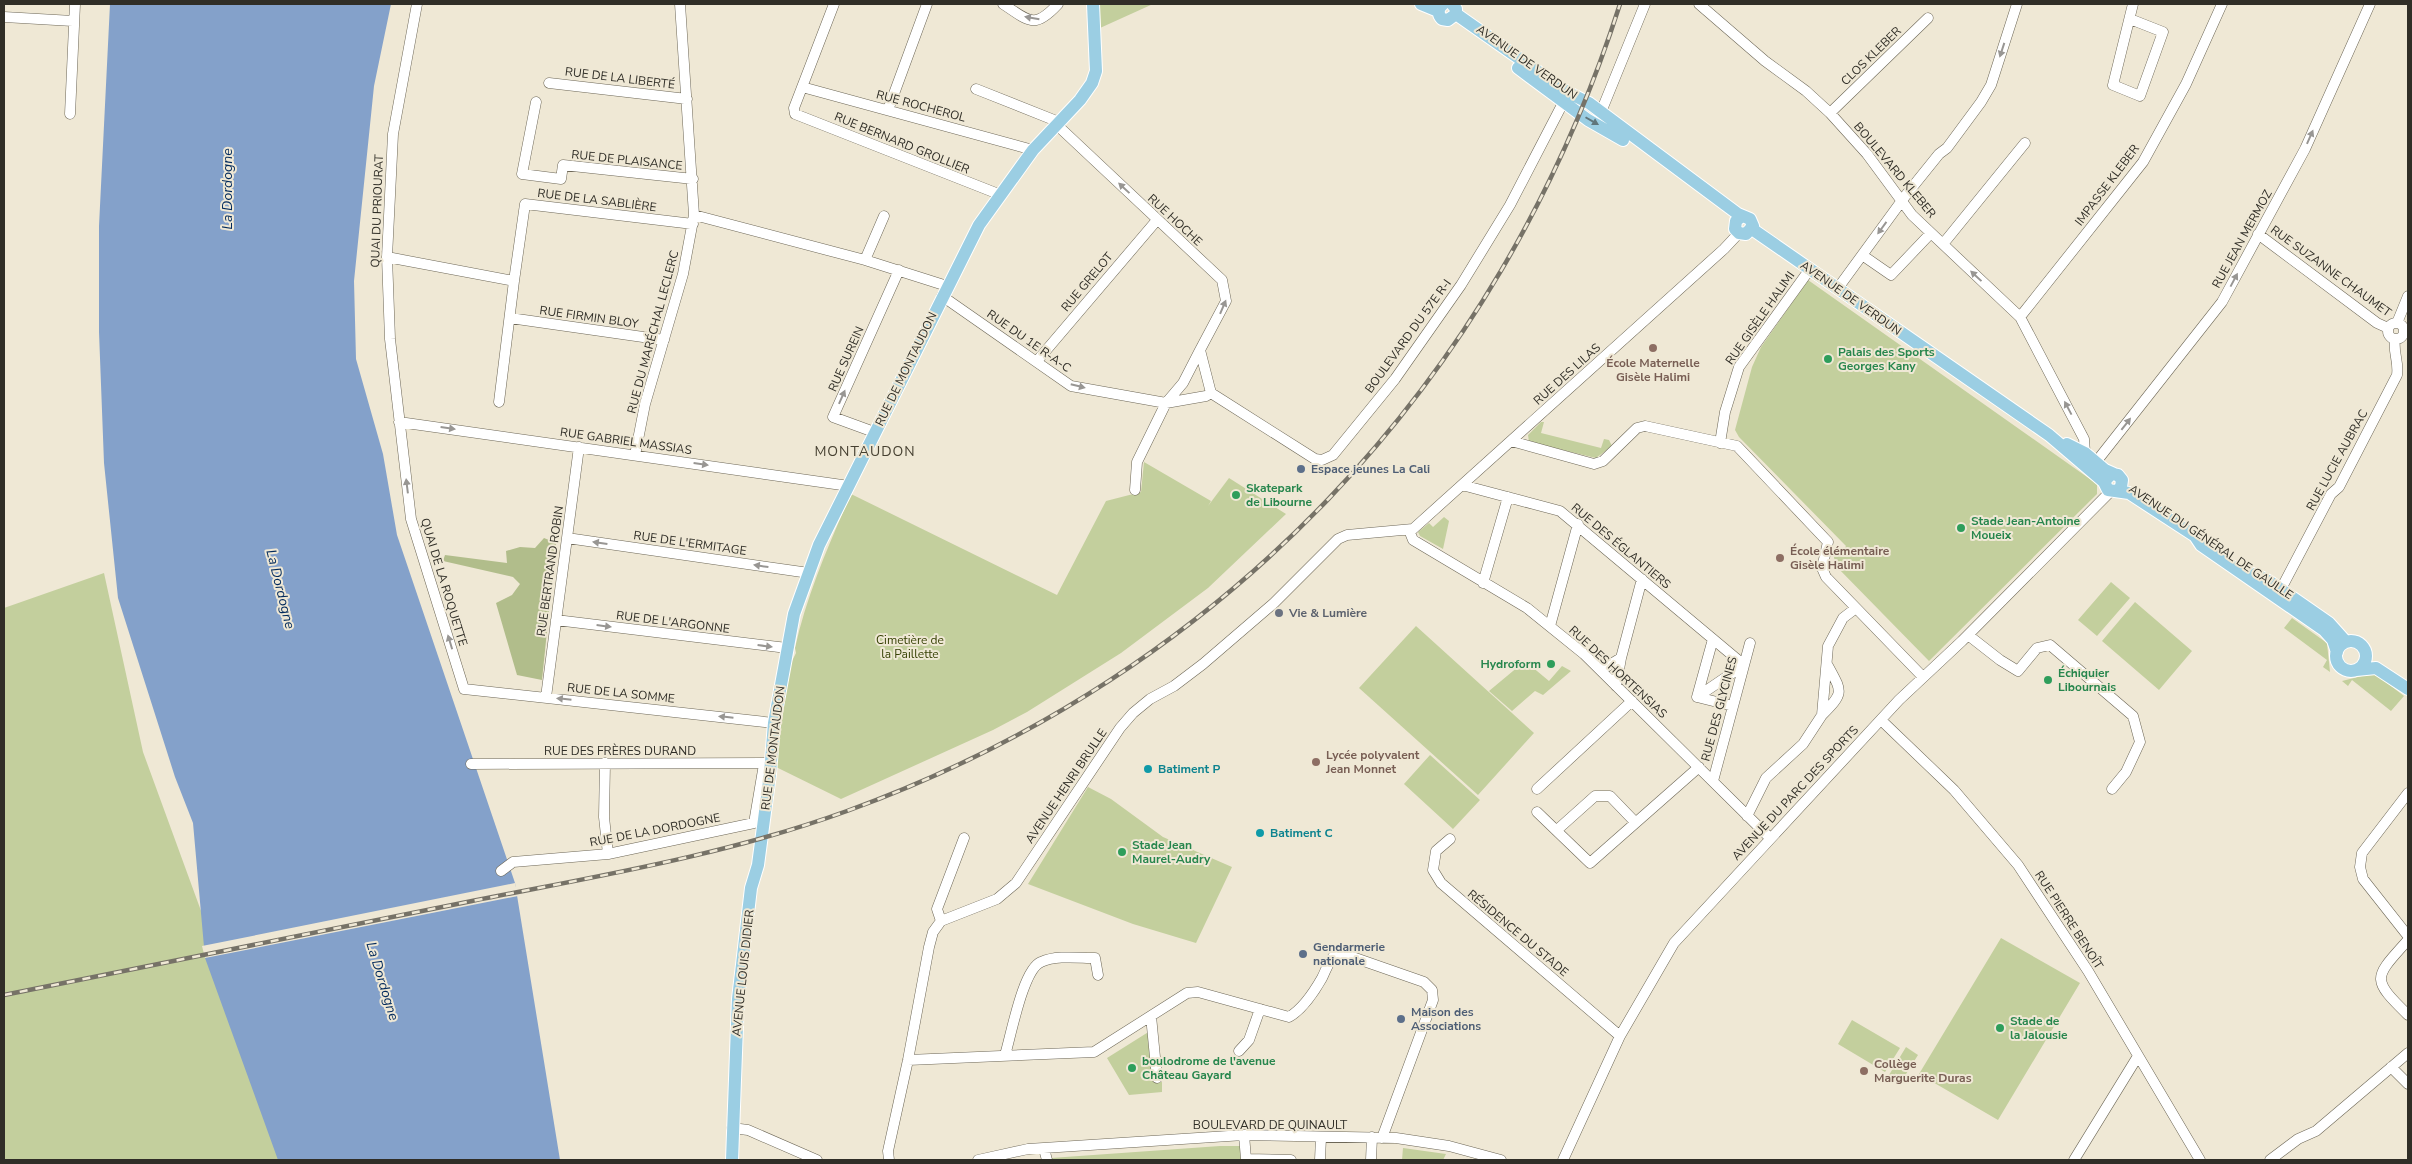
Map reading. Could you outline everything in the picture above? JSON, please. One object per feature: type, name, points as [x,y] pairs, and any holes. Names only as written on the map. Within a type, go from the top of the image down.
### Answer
[{"type":"main road","name":"RUE DE MONTAUDON","points":[[760,846],[758,824],[770,763],[774,723],[787,648],[794,614],[819,545],[944,291],[979,225],[1033,150],[1080,100],[1095,77],[1093,4]]},
{"type":"main road","name":"AVENUE DE VERDUN","points":[[1422,4],[1448,8],[1567,92],[1601,112],[1738,224],[1746,234],[1752,228],[2114,483]]},
{"type":"main road","name":"AVENUE DE VERDUN","points":[[1448,8],[1588,120],[1656,161],[1738,224]]},
{"type":"main road","name":"AVENUE DE VERDUN","points":[[2049,436],[2085,453],[2105,470],[2114,483]]},
{"type":"main road","name":"AVENUE DU GÉNÉRAL DE GAULLE","points":[[2114,483],[2166,513],[2178,517],[2196,529],[2204,539],[2329,623],[2346,642]]},
{"type":"main road","name":"AVENUE DU GÉNÉRAL DE GAULLE","points":[[2114,483],[2167,520],[2176,523],[2195,536],[2201,545],[2324,630],[2333,640],[2337,652]]},
{"type":"main road","points":[[2408,678],[2366,655],[2359,644],[2346,642],[2337,652],[2337,661],[2342,668],[2356,670],[2376,668],[2408,689]]},
{"type":"main road","points":[[2356,670],[2364,664],[2366,655]]},
{"type":"main road","name":"AVENUE LOUIS DIDIER","points":[[732,1160],[738,999],[751,888],[760,846]]},
{"type":"street","points":[[70,114],[72,22],[75,4]]},
{"type":"street","name":"QUAI DU PRIOURAT","points":[[399,422],[390,339],[387,257],[393,134],[417,4]]},
{"type":"street","name":"RUE DU MARÉCHAL LECLERC","points":[[635,455],[645,404],[683,274],[694,220],[693,180],[680,4]]},
{"type":"street","points":[[802,87],[834,4]]},
{"type":"street","points":[[888,110],[927,4]]},
{"type":"street","points":[[1003,4],[1026,19],[1037,20],[1046,18],[1058,4]]},
{"type":"street","points":[[1601,112],[1645,4]]},
{"type":"street","name":"BOULEVARD KLEBER","points":[[1699,4],[1765,61],[1806,91],[1830,113],[1867,154],[1902,201],[1931,233],[2020,317],[2084,439],[2085,453]]},
{"type":"street","points":[[1838,288],[1902,201],[1939,154],[1947,148],[1986,94],[1991,85],[2017,4]]},
{"type":"street","points":[[2130,19],[2163,32],[2140,96],[2113,85],[2133,4]]},
{"type":"street","name":"IMPASSE KLEBER","points":[[2020,317],[2143,162],[2186,84],[2222,4]]},
{"type":"street","name":"RUE JEAN MERMOZ","points":[[2096,462],[2222,302],[2305,149],[2370,4]]},
{"type":"street","points":[[4,17],[72,22]]},
{"type":"street","name":"CLOS KLEBER","points":[[1830,113],[1928,18]]},
{"type":"street","name":"RUE DE LA LIBERTÉ","points":[[549,83],[687,99]]},
{"type":"street","name":"RUE ROCHEROL","points":[[802,87],[1033,150]]},
{"type":"street","name":"RUE BERNARD GROLLIER","points":[[802,87],[794,108],[795,114],[1000,195]]},
{"type":"street","points":[[976,89],[1058,124]]},
{"type":"street","name":"BOULEVARD DU 57E R-I","points":[[1211,393],[1315,459],[1322,460],[1332,455],[1395,379],[1461,285],[1510,205],[1564,101]]},
{"type":"street","name":"RUE DE PLAISANCE","points":[[536,102],[522,174],[561,179],[563,165],[693,180]]},
{"type":"street","name":"RUE HOCHE","points":[[1058,124],[1222,280],[1226,302],[1183,383],[1166,403],[1137,462],[1136,490]]},
{"type":"street","points":[[1942,244],[2025,143]]},
{"type":"street","name":"RUE DE LA SABLIÈRE","points":[[514,281],[525,204],[694,220],[865,260],[899,270],[944,291]]},
{"type":"street","points":[[865,260],[884,216]]},
{"type":"street","name":"RUE GRELOT","points":[[1037,361],[1157,220]]},
{"type":"street","name":"RUE DES LILAS","points":[[1409,530],[1462,485],[1724,249],[1738,224]]},
{"type":"street","points":[[1862,256],[1891,275],[1931,233]]},
{"type":"street","name":"RUE SUZANNE CHAUMET","points":[[2258,234],[2377,324],[2393,326]]},
{"type":"street","points":[[387,257],[514,281],[499,402]]},
{"type":"street","name":"RUE GISÈLE HALIMI","points":[[1720,443],[1726,412],[1739,367],[1810,269]]},
{"type":"street","name":"RUE SUREIN","points":[[874,432],[833,417],[899,270]]},
{"type":"street","name":"RUE DU 1E R-A-C","points":[[944,291],[1071,386],[1166,403]]},
{"type":"street","points":[[2393,326],[2408,297]]},
{"type":"street","name":"RUE FIRMIN BLOY","points":[[510,318],[664,340]]},
{"type":"street","name":"RUE LUCIE AUBRAC","points":[[2281,590],[2331,494],[2338,488],[2398,375],[2395,340],[2389,336],[2393,326]]},
{"type":"street","points":[[1166,403],[1206,396],[1211,393],[1200,350]]},
{"type":"street","name":"RUE GABRIEL MASSIAS","points":[[399,422],[849,486]]},
{"type":"street","name":"QUAI DE LA ROQUETTE","points":[[399,422],[411,520],[464,689]]},
{"type":"street","points":[[1510,441],[1594,464],[1602,461],[1638,428],[1645,426],[1736,446],[1828,542],[1822,568],[1826,577],[1922,676]]},
{"type":"street","name":"RUE BERTRAND ROBIN","points":[[546,697],[579,447]]},
{"type":"street","name":"AVENUE DU PARC DES SPORTS","points":[[1563,1160],[1620,1036],[1674,943],[1922,676],[1968,635],[2114,483]]},
{"type":"street","name":"RUE DES ÉGLANTIERS","points":[[1462,485],[1560,511],[1578,524],[1744,665]]},
{"type":"street","points":[[1483,583],[1508,497]]},
{"type":"street","points":[[1550,626],[1578,524]]},
{"type":"street","name":"RUE DES HORTENSIAS","points":[[1409,530],[1413,540],[1536,615],[1550,626],[1601,670],[1770,838]]},
{"type":"street","name":"AVENUE HENRI BRULLE","points":[[941,922],[998,899],[1008,892],[1016,883],[1120,728],[1133,713],[1150,699],[1174,686],[1203,664],[1274,603],[1338,539],[1348,535],[1409,530]]},
{"type":"street","name":"RUE DE L'ERMITAGE","points":[[567,538],[809,573]]},
{"type":"street","points":[[1616,686],[1621,658],[1642,579]]},
{"type":"street","points":[[1536,615],[1557,603]]},
{"type":"street","points":[[1747,816],[1766,778],[1803,744],[1822,715],[1826,692],[1828,646],[1843,618],[1856,608]]},
{"type":"street","name":"RUE DE L'ARGONNE","points":[[556,620],[787,648]]},
{"type":"street","points":[[1968,635],[2000,660],[2018,670],[2037,648],[2050,645],[2133,716],[2140,742],[2126,772],[2112,789]]},
{"type":"street","points":[[1697,697],[1713,639]]},
{"type":"street","name":"RUE DES GLYCINES","points":[[1713,781],[1750,643]]},
{"type":"street","points":[[1601,670],[1621,658]]},
{"type":"street","points":[[1697,697],[1744,665]]},
{"type":"street","name":"RUE DE LA SOMME","points":[[464,689],[774,723]]},
{"type":"street","points":[[1697,697],[1733,706]]},
{"type":"street","points":[[1537,788],[1632,701]]},
{"type":"street","name":"RUE PIERRE BENOÎT","points":[[1881,720],[1954,790],[2018,865],[2078,956],[2200,1160]]},
{"type":"street","points":[[605,763],[604,817],[608,854]]},
{"type":"street","name":"RUE DES FRÈRES DURAND","points":[[471,764],[770,763]]},
{"type":"street","points":[[1537,812],[1590,863],[1699,767]]},
{"type":"street","points":[[2408,793],[2362,852],[2360,867],[2363,879],[2408,938],[2384,967],[2381,978],[2383,991],[2408,1015]]},
{"type":"street","points":[[1557,830],[1595,796],[1610,796],[1635,822]]},
{"type":"street","name":"RUE DE LA DORDOGNE","points":[[501,871],[513,862],[608,854],[758,824]]},
{"type":"street","points":[[889,1160],[888,1150],[908,1060],[929,947],[933,932],[941,922],[938,909],[964,838]]},
{"type":"street","name":"RÉSIDENCE DU STADE","points":[[1450,839],[1436,851],[1433,870],[1441,884],[1620,1036]]},
{"type":"street","points":[[908,1060],[1094,1052],[1187,993],[1198,992],[1289,1017],[1298,1011],[1321,979],[1332,957],[1338,952],[1424,982],[1432,990],[1433,1000],[1377,1138],[1371,1160]]},
{"type":"street","points":[[1005,1055],[1028,974],[1039,962],[1052,959],[1095,958],[1098,975]]},
{"type":"street","points":[[1240,1051],[1249,1040],[1260,1010]]},
{"type":"street","points":[[1151,1016],[1158,1078]]},
{"type":"street","points":[[2270,1160],[2298,1139],[2316,1131],[2408,1053]]},
{"type":"street","points":[[2074,1160],[2138,1056]]},
{"type":"street","points":[[2391,1067],[2408,1084]]},
{"type":"street","points":[[732,1128],[748,1130],[817,1160]]},
{"type":"street","points":[[1244,1135],[1246,1159],[1291,1160]]},
{"type":"street","name":"BOULEVARD DE QUINAULT","points":[[978,1160],[1015,1152],[1044,1149],[1244,1135],[1377,1138],[1449,1146],[1501,1160]]},
{"type":"street","points":[[1320,1160],[1321,1136]]},
{"type":"street","points":[[1044,1149],[1047,1160]]},
{"type":"green space","points":[[1099,4],[1153,4],[1100,28]]},
{"type":"green space","points":[[1808,280],[2097,484],[2097,494],[1929,661],[1835,565],[1834,557],[1841,553],[1846,546],[1739,437],[1735,430],[1752,367],[1761,347]]},
{"type":"green space","points":[[1541,422],[1544,422],[1541,433],[1601,448],[1604,439],[1609,440],[1612,446],[1596,458],[1529,442],[1528,435]]},
{"type":"green space","name":"Cimetière de la Paillette","points":[[1144,462],[1211,501],[1208,506],[1229,478],[1286,514],[1208,588],[1121,653],[1027,712],[993,730],[841,799],[776,767],[785,693],[791,663],[796,653],[795,648],[800,628],[819,570],[851,494],[1057,595],[1106,501],[1141,492]]},
{"type":"green space","points":[[1444,517],[1449,521],[1443,549],[1420,536],[1418,532],[1429,523],[1433,527]]},
{"type":"green space","points":[[544,538],[556,543],[542,680],[517,675],[496,603],[512,595],[520,584],[513,577],[443,561],[445,555],[507,563],[506,551],[520,547],[535,548]]},
{"type":"green space","points":[[104,573],[143,752],[292,1160],[4,1160],[4,608]]},
{"type":"green space","points":[[2111,582],[2130,598],[2097,636],[2078,620]]},
{"type":"green space","points":[[2135,602],[2192,651],[2159,690],[2102,641]]},
{"type":"green space","points":[[2292,618],[2327,643],[2330,672],[2323,667],[2327,660],[2284,628]]},
{"type":"green space","points":[[1416,626],[1534,733],[1478,795],[1359,688]]},
{"type":"green space","points":[[1525,661],[1549,681],[1562,666],[1571,671],[1543,695],[1535,691],[1512,711],[1489,691]]},
{"type":"green space","points":[[2374,673],[2404,696],[2391,711],[2352,680],[2348,686],[2342,681]]},
{"type":"green space","points":[[1430,755],[1480,800],[1453,829],[1404,784]]},
{"type":"green space","name":"Stade Jean Maurel-Audry","points":[[1088,787],[1111,799],[1163,837],[1232,867],[1196,943],[1133,924],[1028,884]]},
{"type":"green space","name":"Stade de la Jalousie","points":[[2001,938],[2080,983],[1998,1120],[1919,1074]]},
{"type":"green space","points":[[1852,1020],[1900,1048],[1885,1072],[1838,1044]]},
{"type":"green space","points":[[1150,1031],[1155,1083],[1162,1082],[1162,1092],[1129,1095],[1107,1058]]},
{"type":"green space","points":[[1906,1047],[1918,1055],[1901,1082],[1889,1075]]},
{"type":"green space","points":[[1241,1146],[1242,1160],[1052,1160],[1051,1158]]},
{"type":"green space","points":[[1403,1148],[1446,1154],[1443,1160],[1402,1160]]},
{"type":"water","name":"La Dordogne","points":[[110,4],[391,4],[374,86],[354,281],[356,359],[383,454],[397,535],[515,883],[560,1160],[278,1160],[205,958],[193,823],[175,777],[118,598],[104,463],[99,332],[99,226]]},
{"type":"pier","points":[[515,883],[518,896],[205,958],[202,946]]},
{"type":"railway","points":[[4,995],[614,873],[755,840],[847,811],[983,753],[1109,681],[1224,596],[1329,499],[1421,390],[1501,271],[1567,142],[1620,4]]},
{"type":"place","name":"École Maternelle Gisèle Halimi","points":[[1653,348]]},
{"type":"place","name":"Palais des Sports Georges Kany","points":[[1828,359]]},
{"type":"place","name":"Espace jeunes La Cali","points":[[1301,469]]},
{"type":"place","name":"Skatepark de Libourne","points":[[1236,495]]},
{"type":"place","name":"Stade Jean-Antoine Moueix","points":[[1961,528]]},
{"type":"place","name":"École élémentaire Gisèle Halimi","points":[[1780,558]]},
{"type":"place","name":"Vie & Lumière","points":[[1279,613]]},
{"type":"place","name":"Hydroform","points":[[1551,664]]},
{"type":"place","name":"Échiquier Libournais","points":[[2048,680]]},
{"type":"place","name":"Lycée polyvalent Jean Monnet","points":[[1316,762]]},
{"type":"place","name":"Batiment P","points":[[1148,769]]},
{"type":"place","name":"Batiment C","points":[[1260,833]]},
{"type":"place","name":"Stade Jean Maurel-Audry","points":[[1122,852]]},
{"type":"place","name":"Gendarmerie nationale","points":[[1303,954]]},
{"type":"place","name":"Maison des Associations","points":[[1401,1019]]},
{"type":"place","name":"Stade de la Jalousie","points":[[2000,1028]]},
{"type":"place","name":"boulodrome de l'avenue Château Gayard","points":[[1132,1068]]},
{"type":"place","name":"Collège Marguerite Duras","points":[[1864,1071]]},
{"type":"district","name":"MONTAUDON","points":[[865,451]]}]
